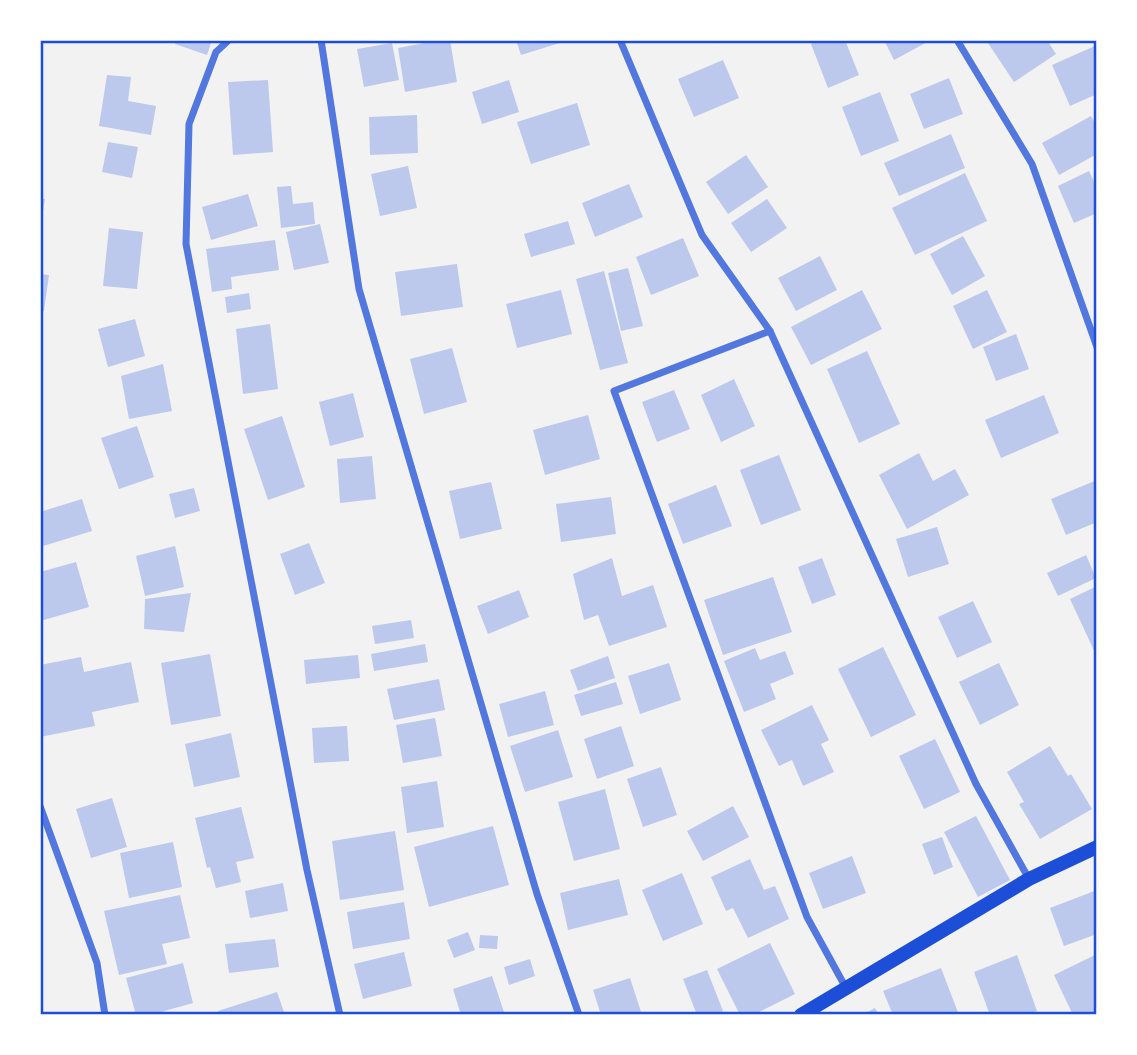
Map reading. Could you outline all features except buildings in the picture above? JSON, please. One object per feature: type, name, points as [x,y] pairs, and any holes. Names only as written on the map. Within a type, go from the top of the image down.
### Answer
[{"type":"main road","points":[[801,1015],[1029,879],[1097,847]]},
{"type":"street","points":[[229,40],[216,52],[189,124],[186,244],[307,870],[340,1015]]},
{"type":"street","points":[[321,40],[359,289],[537,894],[579,1015]]},
{"type":"street","points":[[620,40],[702,235],[770,331],[976,784],[1029,879]]},
{"type":"street","points":[[957,40],[1031,164],[1097,347]]},
{"type":"street","points":[[770,331],[614,391],[807,918],[846,989]]},
{"type":"street","points":[[40,806],[97,963],[105,1015]]}]
